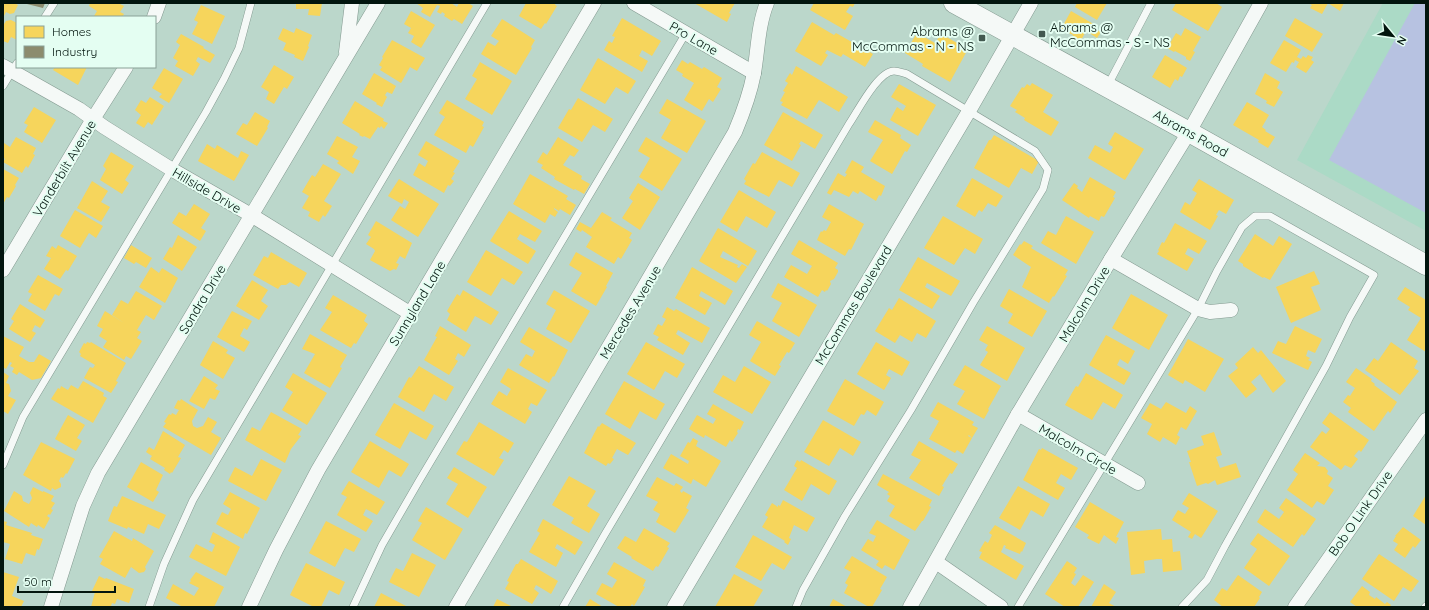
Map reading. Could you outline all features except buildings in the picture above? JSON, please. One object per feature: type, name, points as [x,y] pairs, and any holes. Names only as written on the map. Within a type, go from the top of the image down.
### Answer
[{"type":"main road","name":"Abrams Road","points":[[954,3],[1189,132],[1426,265]]},
{"type":"street","points":[[154,16],[159,3]]},
{"type":"street","points":[[346,56],[352,3]]},
{"type":"street","name":"Sondra Drive","points":[[51,607],[83,506],[98,473],[378,3]]},
{"type":"street","name":"Sunnyland Lane","points":[[249,607],[276,550],[318,470],[594,3]]},
{"type":"street","name":"Pro Lane","points":[[634,3],[754,73]]},
{"type":"street","name":"Mercedes Avenue","points":[[456,607],[735,132],[748,98],[754,73],[763,13],[767,3]]},
{"type":"street","name":"McCommas Boulevard","points":[[674,607],[969,111],[1031,3]]},
{"type":"street","name":"Malcolm Drive","points":[[910,607],[1018,414],[1189,132],[1261,3]]},
{"type":"street","name":"Hillside Drive","points":[[11,67],[79,109],[92,119],[172,170],[251,216],[411,314]]},
{"type":"street","name":"Vanderbilt Avenue","points":[[3,270],[92,119],[125,68]]},
{"type":"street","points":[[1111,259],[1198,309],[1210,312],[1231,310]]},
{"type":"street","name":"Malcolm Circle","points":[[1018,414],[1138,483]]},
{"type":"street","name":"Bob O Link Drive","points":[[1295,607],[1426,420]]},
{"type":"street","points":[[936,562],[1001,607]]},
{"type":"lane","points":[[46,16],[54,3]]},
{"type":"lane","points":[[3,465],[23,417],[172,170],[224,79],[239,48],[251,3]]},
{"type":"lane","points":[[149,607],[164,564],[193,500],[487,3]]},
{"type":"lane","points":[[1106,87],[1151,3]]},
{"type":"lane","points":[[354,607],[382,545],[419,481],[686,33]]},
{"type":"lane","points":[[3,86],[11,67]]},
{"type":"lane","points":[[563,607],[609,527],[845,131],[877,82],[884,74],[894,71],[907,74],[1035,151],[1048,170],[1043,189],[845,516],[803,590],[796,607]]},
{"type":"lane","points":[[1018,607],[1198,309],[1217,271],[1242,227],[1255,216],[1270,216],[1374,275],[1326,366],[1224,546],[1208,580],[1182,607]]},
{"type":"shaded area","points":[[1383,3],[1426,3],[1426,231],[1297,160]]},
{"type":"shaded area","points":[[1415,3],[1426,3],[1426,213],[1329,160]]},
{"type":"place","name":"Abrams @ McCommas - S - NS","points":[[1042,34]]},
{"type":"place","name":"Abrams @ McCommas - N - NS","points":[[982,38]]}]
